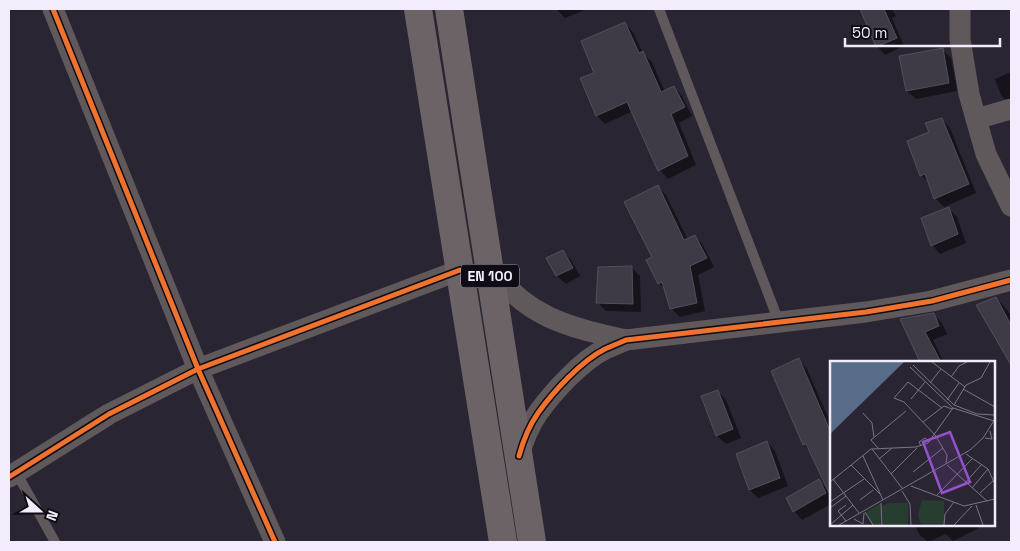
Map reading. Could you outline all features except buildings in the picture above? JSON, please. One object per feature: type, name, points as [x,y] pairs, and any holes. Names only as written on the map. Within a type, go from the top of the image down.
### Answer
[{"type":"main road","name":"EN 100","points":[[418,9],[503,542]]},
{"type":"main road","name":"EN 100","points":[[448,9],[532,542]]},
{"type":"street","points":[[53,9],[198,370],[275,542]]},
{"type":"street","points":[[960,9],[960,39],[969,94],[986,154],[1011,206]]},
{"type":"street","points":[[976,118],[1011,109]]},
{"type":"street","points":[[488,261],[500,280],[521,300],[549,318],[584,330],[626,340]]},
{"type":"street","points":[[12,475],[110,414],[198,370],[460,270]]},
{"type":"street","points":[[519,456],[524,439],[538,414],[560,387],[584,364],[603,350],[626,340],[866,312],[922,302],[1011,280]]},
{"type":"lane","points":[[659,9],[779,322]]},
{"type":"lane","points":[[12,475],[54,542]]},
{"type":"cycle path","points":[[53,9],[198,369],[275,542]]},
{"type":"cycle path","points":[[9,477],[109,414],[198,369],[460,270]]},
{"type":"cycle path","points":[[519,456],[522,445],[535,418],[559,387],[596,354],[626,340],[866,312],[932,301],[1011,280]]}]
